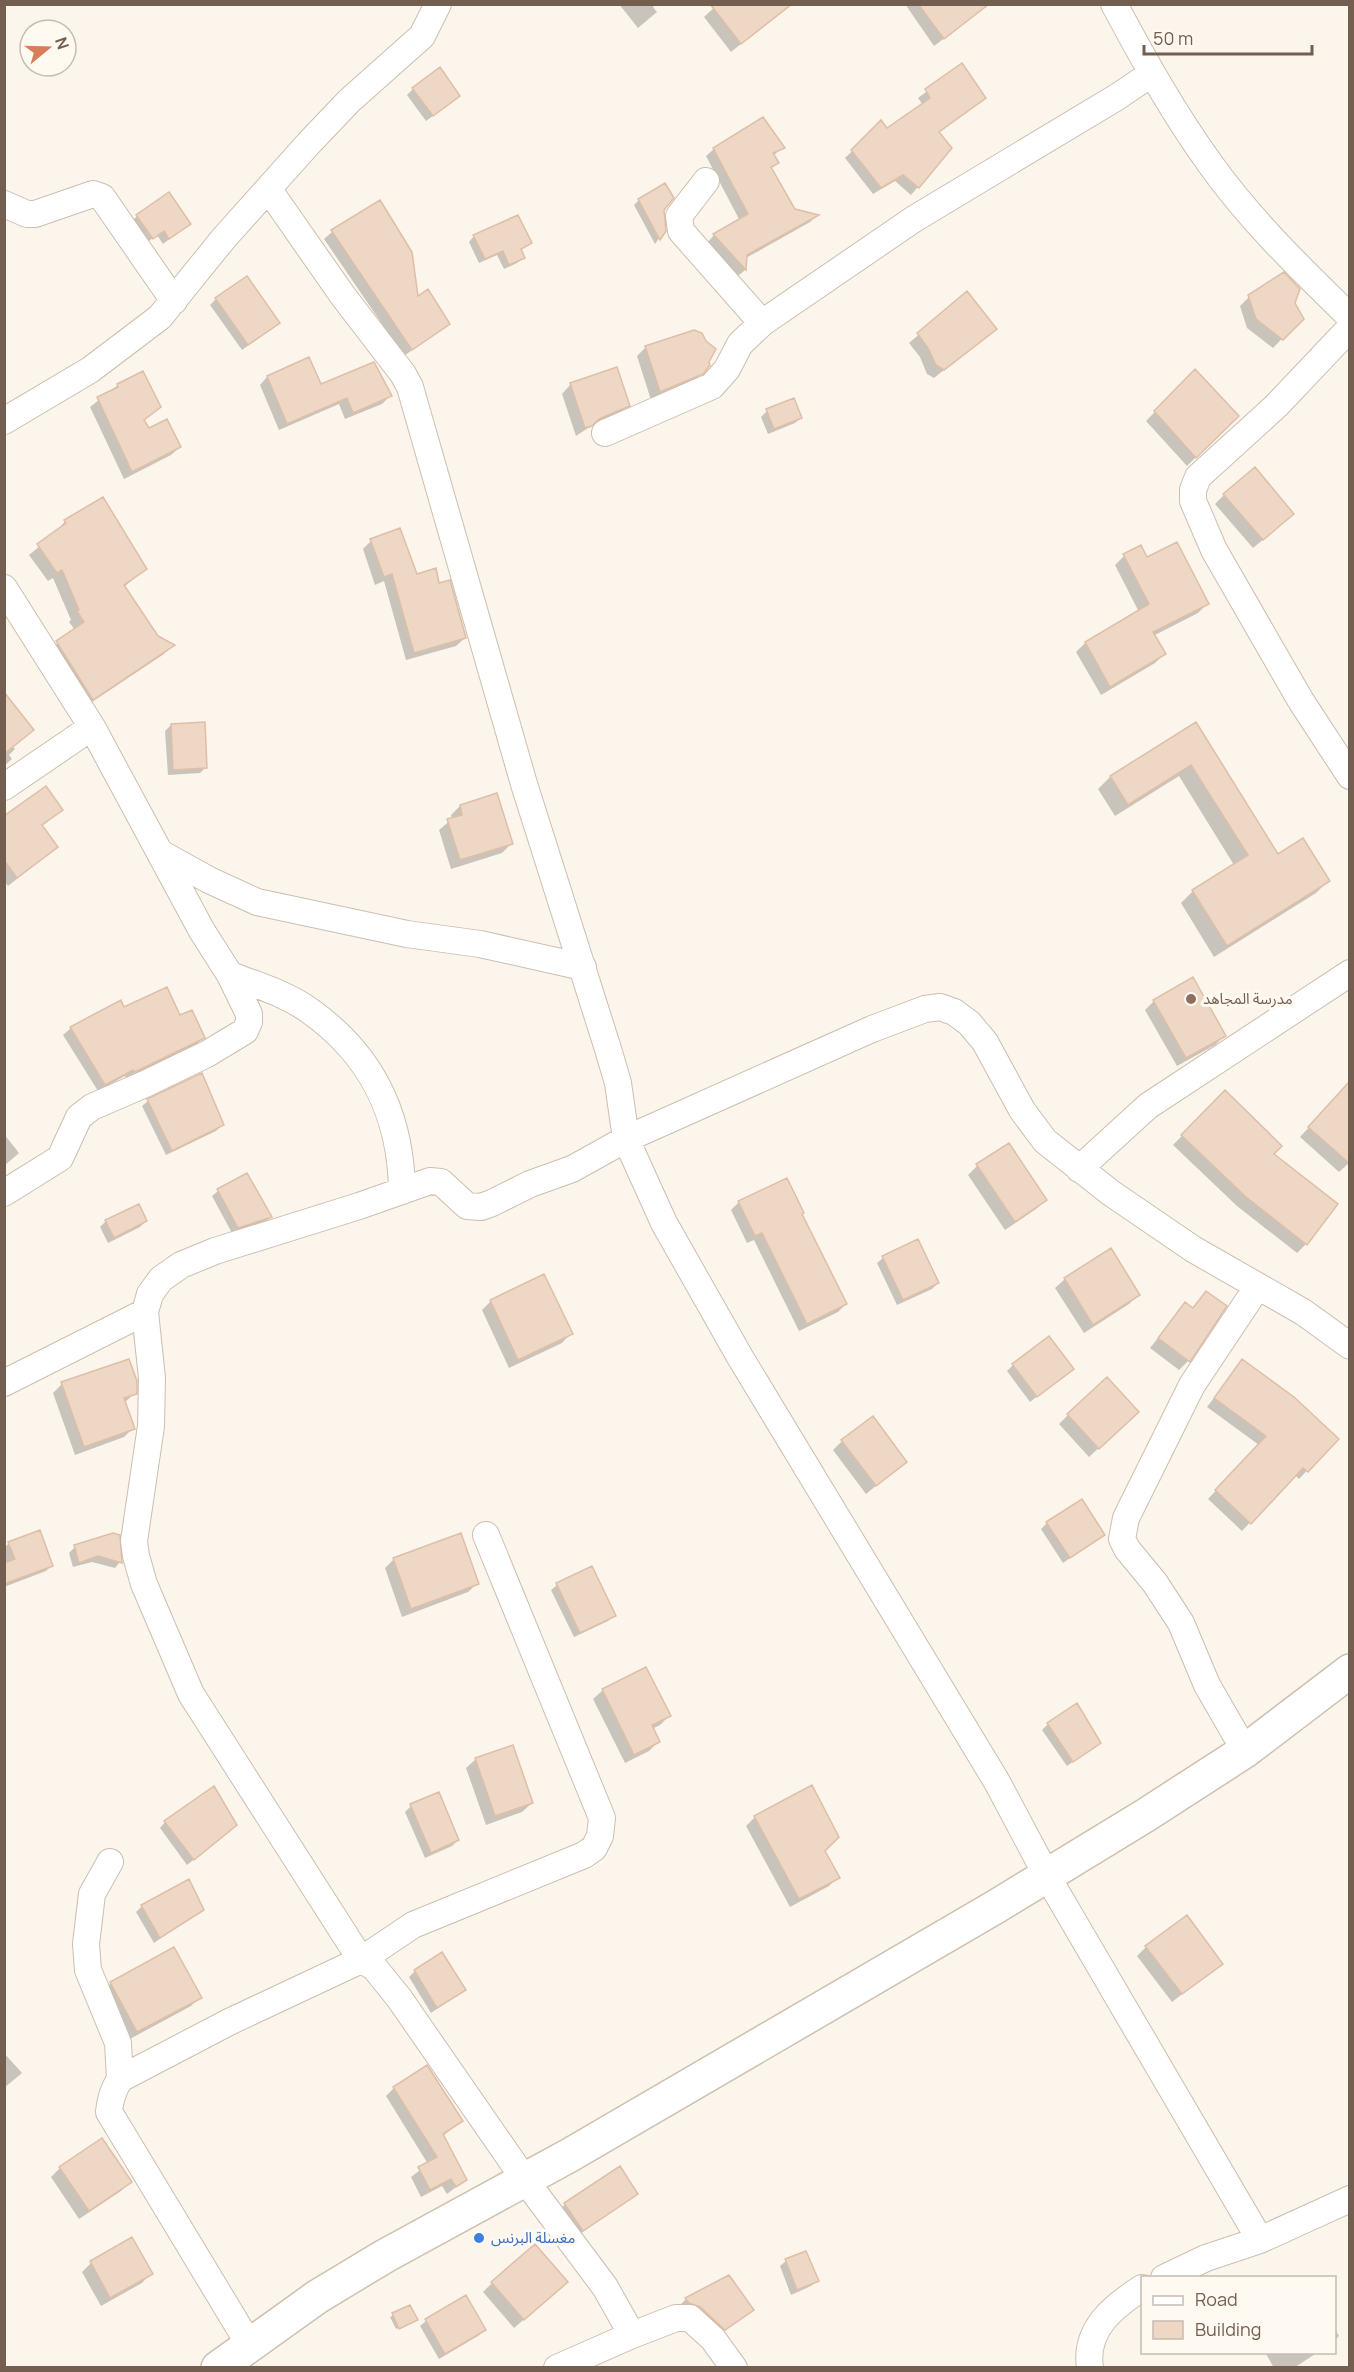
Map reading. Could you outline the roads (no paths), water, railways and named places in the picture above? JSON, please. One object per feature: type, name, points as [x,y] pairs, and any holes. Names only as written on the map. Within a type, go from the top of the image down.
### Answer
[{"type":"main road","points":[[218,2367],[317,2297],[375,2262],[525,2180],[1047,1876],[1245,1751],[1350,1671]]},
{"type":"street","points":[[4,421],[90,370],[160,316],[224,238],[309,143],[349,101],[413,45],[427,27],[438,4]]},
{"type":"street","points":[[1114,4],[1151,74],[1212,166],[1278,246],[1350,317]]},
{"type":"street","points":[[605,433],[712,386],[727,369],[740,344],[762,323],[914,219],[1117,97],[1151,74]]},
{"type":"street","points":[[706,181],[679,216],[681,231],[762,323]]},
{"type":"street","points":[[269,190],[342,296],[403,374],[410,387],[524,784],[618,1083],[626,1139],[664,1223],[740,1357],[997,1782],[1047,1876],[1260,2240]]},
{"type":"street","points":[[4,204],[27,214],[35,214],[97,194],[102,197],[174,301]]},
{"type":"street","points":[[1350,328],[1283,399],[1198,477],[1193,490],[1193,501],[1214,550],[1301,701],[1350,776]]},
{"type":"street","points":[[4,588],[92,727],[202,931],[230,975],[249,1014],[249,1022],[245,1031],[207,1054],[92,1107],[79,1117],[60,1158],[4,1193]]},
{"type":"street","points":[[4,787],[92,727]]},
{"type":"street","points":[[162,854],[209,880],[258,902],[407,934],[480,944],[583,967]]},
{"type":"street","points":[[1079,1169],[1148,1106],[1350,973]]},
{"type":"street","points":[[230,975],[268,988],[309,1010],[334,1031],[369,1068],[382,1094],[398,1142],[402,1166],[402,1191]]},
{"type":"street","points":[[632,2335],[605,2287],[525,2180],[383,1976],[374,1966],[361,1960],[192,1694],[144,1584],[134,1541],[151,1426],[152,1378],[145,1312],[150,1294],[161,1279],[181,1265],[214,1251],[430,1181],[441,1182],[467,1206],[481,1207],[530,1184],[572,1169],[626,1139],[872,1029],[940,1007],[954,1012],[985,1042],[1022,1110],[1045,1141],[1079,1169],[1193,1249],[1303,1312],[1350,1346]]},
{"type":"street","points":[[1245,1751],[1207,1685],[1181,1623],[1122,1539],[1126,1518],[1192,1385],[1258,1286]]},
{"type":"street","points":[[4,1383],[145,1312]]},
{"type":"street","points":[[249,2344],[109,2112],[114,2089],[120,2079],[229,2022],[361,1960],[413,1925],[584,1855],[594,1848],[600,1836],[602,1818],[596,1800],[486,1535]]},
{"type":"street","points":[[110,1862],[92,1894],[86,1944],[88,1970],[118,2043],[120,2079]]},
{"type":"street","points":[[1166,2276],[1206,2258],[1260,2240],[1350,2199]]},
{"type":"street","points":[[1090,2367],[1088,2355],[1095,2334],[1106,2316],[1117,2304],[1141,2289]]},
{"type":"street","points":[[557,2367],[605,2358],[632,2335],[676,2318],[690,2318],[712,2339],[734,2367]]},
{"type":"place","name":"مدرسة المجاهد","points":[[1191,999]]},
{"type":"place","name":"مغسلة البرنس","points":[[479,2238]]}]
